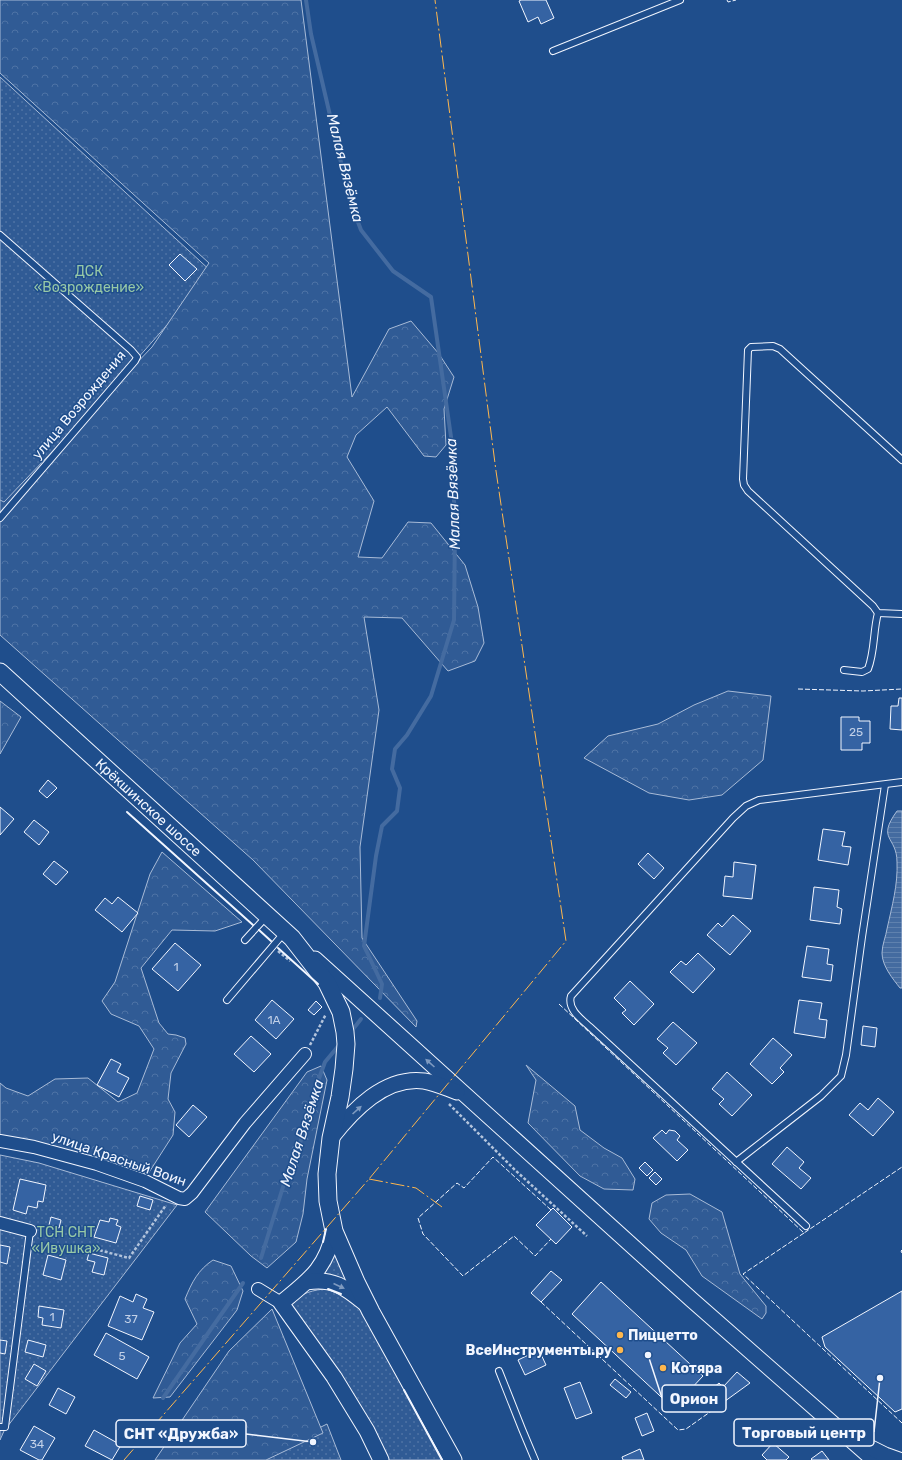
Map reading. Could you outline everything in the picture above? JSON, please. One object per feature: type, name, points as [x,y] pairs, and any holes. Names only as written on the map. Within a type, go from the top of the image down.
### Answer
[{"type":"main road","name":"Крёкшинское шоссе","points":[[0,672],[297,943],[329,986],[341,1012],[346,1044],[340,1097],[331,1138],[327,1188],[334,1232],[367,1305],[453,1460]]},
{"type":"street","points":[[297,943],[698,1305],[874,1460]]},
{"type":"street","name":"улица Красный Воин","points":[[0,1141],[34,1147],[97,1164],[145,1181],[173,1195],[185,1199],[192,1193],[245,1123],[305,1054]]},
{"type":"street","points":[[331,1138],[360,1107],[379,1092],[397,1083],[407,1081],[423,1081],[433,1083],[469,1098]]},
{"type":"street","points":[[0,1223],[30,1231]]},
{"type":"street","points":[[281,1303],[314,1275],[330,1249],[334,1232]]},
{"type":"street","points":[[306,1282],[320,1281],[338,1284],[346,1288],[367,1305]]},
{"type":"street","points":[[258,1289],[281,1303],[334,1377],[367,1431],[382,1460]]},
{"type":"street","points":[[844,1434],[879,1452],[899,1460]]},
{"type":"lane","points":[[552,50],[680,0]]},
{"type":"lane","name":"улица Возрождения","points":[[0,235],[131,350],[137,357],[0,518]]},
{"type":"lane","points":[[902,460],[780,349],[773,346],[766,346],[751,347],[748,350],[743,463],[744,485],[748,491],[868,601],[878,613],[902,614]]},
{"type":"lane","points":[[844,670],[862,672],[868,669],[872,659],[878,613]]},
{"type":"lane","points":[[806,1226],[577,1014],[571,1008],[569,1001],[571,996],[733,818],[746,806],[759,800],[902,782]]},
{"type":"lane","points":[[736,1162],[821,1096],[841,1076],[846,1055],[885,784]]},
{"type":"lane","points":[[245,940],[267,916]]},
{"type":"lane","points":[[227,1000],[285,932]]},
{"type":"lane","points":[[2,1427],[30,1231]]},
{"type":"lane","points":[[499,1371],[535,1460]]},
{"type":"path","points":[[305,1054],[329,1009]]},
{"type":"path","points":[[447,1102],[515,1170],[587,1236]]},
{"type":"path","points":[[95,1249],[128,1258],[173,1195]]},
{"type":"green space","points":[[0,0],[301,0],[352,397],[389,329],[411,321],[439,354],[454,377],[444,409],[446,445],[436,457],[424,456],[387,407],[356,435],[347,457],[374,501],[358,557],[382,558],[408,522],[431,523],[465,565],[478,607],[484,643],[475,661],[448,671],[402,618],[364,617],[379,710],[360,847],[362,938],[417,1021],[416,1027],[253,860],[0,635],[0,500],[4,502],[152,347],[209,263],[0,73]]},
{"type":"green space","name":"ДСК «Возрождение»","points":[[0,77],[213,273],[0,514]]},
{"type":"green space","points":[[728,691],[771,696],[763,760],[722,795],[689,800],[649,793],[584,758],[608,736],[658,724],[694,705]]},
{"type":"green space","points":[[0,701],[21,717],[0,754]]},
{"type":"green space","points":[[162,852],[242,922],[215,931],[172,930],[141,968],[159,1023],[168,1034],[185,1038],[186,1044],[171,1073],[168,1099],[175,1112],[173,1135],[148,1174],[70,1151],[0,1135],[0,1083],[6,1088],[28,1096],[55,1079],[88,1078],[118,1102],[137,1093],[154,1049],[139,1026],[111,1014],[102,1001],[115,982],[150,874]]},
{"type":"green space","points":[[526,1065],[575,1106],[580,1130],[604,1148],[622,1158],[635,1179],[633,1190],[604,1189],[580,1176],[528,1123],[536,1080]]},
{"type":"green space","points":[[321,1066],[327,1080],[307,1179],[303,1214],[296,1242],[267,1268],[251,1256],[205,1212],[307,1072]]},
{"type":"green space","name":"ТСН СНТ «Ивушка»","points":[[0,1155],[39,1163],[177,1205],[4,1431],[0,1440]]},
{"type":"green space","points":[[690,1194],[722,1212],[740,1274],[766,1306],[766,1313],[762,1319],[702,1276],[686,1250],[661,1233],[649,1219],[652,1203],[666,1195]]},
{"type":"green space","points":[[334,1246],[357,1293],[327,1277],[321,1272]]},
{"type":"green space","points":[[213,1260],[231,1266],[243,1291],[237,1310],[170,1397],[153,1398],[180,1343],[197,1324],[185,1299],[196,1277],[203,1268]]},
{"type":"green space","points":[[328,1289],[346,1297],[361,1310],[442,1460],[386,1460],[289,1302],[308,1292]]},
{"type":"green space","points":[[272,1309],[323,1433],[266,1460],[155,1460],[229,1351]]},
{"type":"green space","points":[[327,1424],[341,1460],[254,1460]]},
{"type":"shaded area","points":[[897,811],[902,811],[902,988],[900,988],[888,972],[882,958],[897,879],[896,854],[889,838],[888,828]]},
{"type":"building","points":[[546,0],[554,18],[541,24],[538,17],[528,22],[519,1]]},
{"type":"building","points":[[180,254],[197,269],[185,281],[169,265]]},
{"type":"building","points":[[899,698],[902,698],[902,730],[890,729],[891,706],[898,706]]},
{"type":"building","points":[[841,717],[859,717],[859,721],[870,721],[870,743],[862,743],[862,750],[841,750]]},
{"type":"building","points":[[48,780],[57,788],[47,798],[39,791]]},
{"type":"building","points":[[0,807],[14,819],[0,835]]},
{"type":"building","points":[[34,820],[49,832],[39,845],[24,832]]},
{"type":"building","points":[[823,829],[845,832],[842,846],[851,847],[848,865],[818,860]]},
{"type":"building","points":[[648,853],[664,868],[654,879],[638,864]]},
{"type":"building","points":[[54,861],[68,872],[56,885],[43,874]]},
{"type":"building","points":[[734,862],[756,865],[752,899],[723,896],[725,876],[733,877]]},
{"type":"building","points":[[814,887],[839,890],[837,907],[842,909],[840,924],[810,920]]},
{"type":"building","points":[[118,897],[138,913],[122,932],[95,910],[105,898],[112,904]]},
{"type":"building","points":[[733,915],[751,931],[730,955],[707,935],[718,923],[722,927]]},
{"type":"building","points":[[175,943],[201,965],[178,991],[152,969]]},
{"type":"building","points":[[807,946],[829,949],[827,964],[833,965],[831,981],[802,977]]},
{"type":"building","points":[[698,953],[715,969],[693,993],[670,972],[681,961],[686,965]]},
{"type":"building","points":[[630,981],[654,1004],[634,1025],[622,1013],[626,1010],[614,998]]},
{"type":"building","points":[[272,1000],[294,1019],[276,1039],[255,1020]]},
{"type":"building","points":[[799,1000],[822,1003],[819,1019],[827,1020],[825,1038],[794,1033]]},
{"type":"building","points":[[316,1001],[322,1007],[314,1015],[308,1010]]},
{"type":"building","points":[[673,1022],[697,1043],[676,1065],[663,1053],[668,1048],[657,1039]]},
{"type":"building","points":[[863,1026],[877,1028],[875,1047],[861,1045]]},
{"type":"building","points":[[251,1036],[271,1054],[254,1072],[234,1054]]},
{"type":"building","points":[[773,1038],[792,1055],[780,1068],[784,1072],[772,1084],[750,1064]]},
{"type":"building","points":[[111,1059],[121,1064],[117,1072],[129,1078],[119,1097],[97,1085]]},
{"type":"building","points":[[727,1072],[752,1095],[732,1116],[719,1104],[724,1099],[712,1089]]},
{"type":"building","points":[[878,1098],[894,1112],[873,1136],[849,1115],[860,1103],[868,1110]]},
{"type":"building","points":[[193,1105],[207,1117],[189,1137],[176,1125]]},
{"type":"building","points":[[662,1130],[666,1134],[669,1130],[675,1131],[680,1136],[677,1140],[688,1150],[677,1161],[653,1138]]},
{"type":"building","points":[[787,1147],[804,1162],[799,1168],[811,1178],[801,1189],[772,1164]]},
{"type":"building","points":[[645,1162],[653,1170],[647,1176],[639,1168]]},
{"type":"building","points":[[655,1172],[662,1179],[656,1185],[649,1178]]},
{"type":"building","points":[[20,1179],[46,1185],[43,1202],[38,1201],[37,1208],[28,1206],[26,1214],[13,1210]]},
{"type":"building","points":[[140,1196],[153,1200],[150,1210],[137,1206]]},
{"type":"building","points":[[553,1208],[572,1227],[556,1244],[536,1225]]},
{"type":"building","points":[[51,1217],[61,1220],[59,1228],[49,1225]]},
{"type":"building","points":[[110,1218],[118,1220],[116,1225],[121,1227],[116,1243],[94,1237],[100,1220],[109,1222]]},
{"type":"building","points":[[0,1245],[10,1247],[7,1264],[0,1262]]},
{"type":"building","points":[[89,1253],[108,1258],[104,1275],[92,1272],[95,1262],[87,1260]]},
{"type":"building","points":[[48,1255],[66,1260],[61,1280],[43,1275]]},
{"type":"building","points":[[551,1271],[562,1280],[541,1302],[531,1293]]},
{"type":"building","points":[[601,1282],[703,1376],[673,1408],[572,1314]]},
{"type":"building","points":[[902,1291],[902,1409],[895,1412],[825,1347],[822,1337]]},
{"type":"building","points":[[136,1294],[147,1299],[143,1308],[154,1312],[142,1340],[108,1326],[120,1296],[133,1302]]},
{"type":"building","points":[[39,1306],[64,1310],[61,1328],[42,1325],[43,1318],[38,1317]]},
{"type":"building","points":[[106,1333],[149,1357],[137,1379],[94,1355]]},
{"type":"building","points":[[0,1340],[7,1341],[5,1354],[0,1353]]},
{"type":"building","points":[[28,1340],[46,1345],[43,1357],[25,1352]]},
{"type":"building","points":[[539,1350],[546,1365],[525,1375],[518,1360]]},
{"type":"building","points":[[34,1364],[46,1371],[37,1386],[25,1379]]},
{"type":"building","points":[[737,1372],[750,1383],[710,1412],[704,1406],[707,1401],[704,1396],[719,1383],[723,1387]]},
{"type":"building","points":[[615,1379],[631,1392],[626,1398],[610,1385]]},
{"type":"building","points":[[580,1382],[592,1413],[576,1419],[564,1388]]},
{"type":"building","points":[[58,1388],[75,1397],[66,1414],[49,1405]]},
{"type":"building","points":[[647,1413],[654,1431],[642,1436],[635,1418]]},
{"type":"building","points":[[34,1426],[55,1438],[42,1460],[39,1460],[20,1450]]},
{"type":"building","points":[[94,1430],[121,1445],[112,1460],[85,1446]]},
{"type":"building","points":[[773,1443],[789,1457],[786,1460],[767,1460],[762,1455]]},
{"type":"building","points":[[640,1449],[644,1460],[623,1460],[622,1457]]},
{"type":"building","points":[[822,1451],[829,1460],[811,1459]]},
{"type":"waterway","name":"Малая Вязёмка","points":[[306,0],[311,34],[350,201],[361,230],[393,271],[431,297],[452,444],[455,528],[454,620],[431,696],[407,735],[395,749],[392,769],[400,788],[397,811],[382,826],[376,856],[364,946],[382,984],[380,998]]},
{"type":"waterway","name":"Малая Вязёмка","points":[[350,1033],[361,1019]]},
{"type":"waterway","name":"Малая Вязёмка","points":[[261,1258],[287,1174],[298,1150],[314,1092],[325,1062],[340,1044]]},
{"type":"waterway","name":"Малая Вязёмка","points":[[163,1398],[243,1283]]},
{"type":"fence","points":[[727,0],[728,2],[736,0]]},
{"type":"fence","points":[[798,689],[863,691],[902,689]]},
{"type":"fence","points":[[559,1004],[804,1233],[902,1167]]},
{"type":"fence","points":[[551,1210],[493,1157],[464,1188],[457,1183],[418,1218],[423,1234],[463,1276],[514,1236],[535,1256],[551,1239]]},
{"type":"fence","points":[[804,1233],[743,1274],[902,1423]]},
{"type":"fence","points":[[541,1302],[678,1430],[686,1429],[710,1412]]},
{"type":"wall","points":[[127,812],[253,925]]},
{"type":"wall","points":[[259,930],[271,941]]},
{"type":"wall","points":[[278,948],[318,984]]},
{"type":"wall","points":[[323,1242],[326,1229]]},
{"type":"wall","points":[[328,1289],[341,1294]]},
{"type":"wall","points":[[404,1390],[442,1460]]},
{"type":"power","points":[[124,1460],[369,1179],[566,941],[496,471],[435,0]]},
{"type":"power","points":[[369,1179],[416,1188],[442,1207]]},
{"type":"place","name":"Пиццетто","points":[[620,1335]]},
{"type":"place","name":"ВсеИнструменты.ру","points":[[620,1350]]},
{"type":"place","name":"Орион","points":[[648,1355]]},
{"type":"place","name":"Котяра","points":[[663,1368]]},
{"type":"place","name":"Торговый центр","points":[[880,1378]]},
{"type":"place","name":"СНТ «Дружба»","points":[[313,1442]]}]
